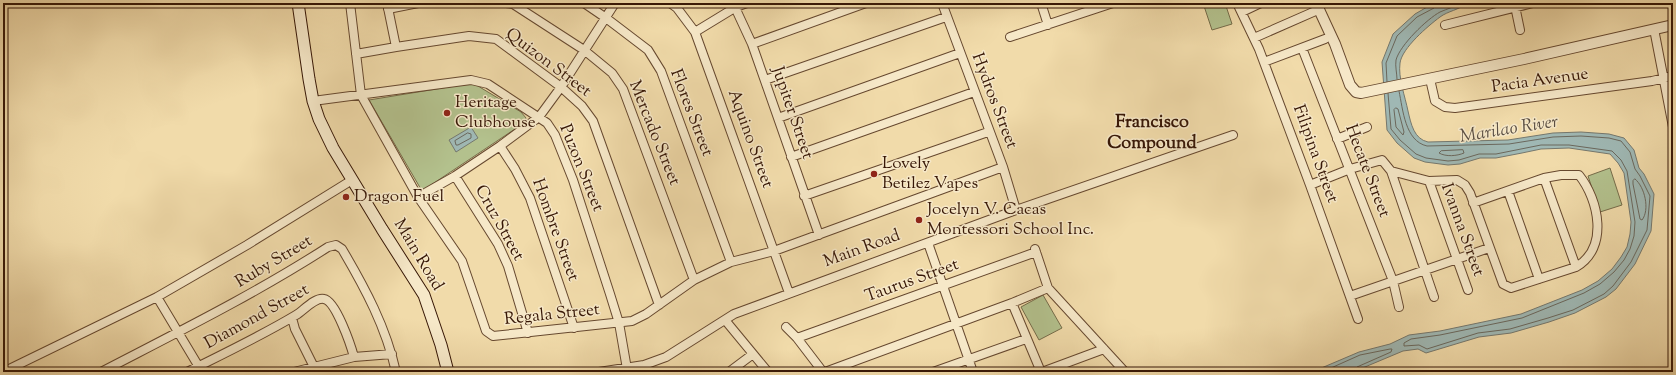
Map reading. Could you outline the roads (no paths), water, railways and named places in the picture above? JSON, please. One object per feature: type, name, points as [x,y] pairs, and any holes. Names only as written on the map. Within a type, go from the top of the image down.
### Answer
[{"type":"main road","name":"Main Road","points":[[298,3],[313,101],[325,132],[352,180],[424,295],[442,345],[448,372]]},
{"type":"street","name":"Regala Street","points":[[350,3],[361,96],[418,197],[462,261],[486,331],[493,336],[632,321],[659,306],[694,280],[730,262],[774,251],[1003,167]]},
{"type":"street","points":[[396,47],[388,6],[418,3]]},
{"type":"street","name":"Mercado Street","points":[[506,3],[513,4],[584,50],[612,73],[623,89],[694,280]]},
{"type":"street","name":"Flores Street","points":[[584,3],[648,50],[661,71],[730,262]]},
{"type":"street","points":[[418,197],[455,176],[500,146],[539,117],[561,87],[615,3]]},
{"type":"street","name":"Aquino Street","points":[[670,3],[677,8],[695,32],[789,293]]},
{"type":"street","points":[[695,32],[735,5],[747,3]]},
{"type":"street","points":[[752,44],[866,3]]},
{"type":"street","name":"Hydros Street","points":[[942,3],[988,132],[1003,167],[1016,210]]},
{"type":"street","points":[[1041,3],[1048,25]]},
{"type":"street","points":[[1010,38],[1113,3]]},
{"type":"street","name":"Filipina Street","points":[[1238,3],[1264,62],[1310,184],[1358,319]]},
{"type":"street","points":[[1242,12],[1261,3]]},
{"type":"street","points":[[1445,25],[1516,6],[1533,3]]},
{"type":"street","name":"Jupiter Street","points":[[735,5],[752,44],[804,196],[819,235]]},
{"type":"street","points":[[1254,38],[1318,6],[1335,44],[1350,85],[1356,92],[1365,93],[1673,25]]},
{"type":"street","points":[[1516,6],[1520,30]]},
{"type":"street","points":[[765,80],[946,17]]},
{"type":"street","points":[[1654,29],[1669,77],[1673,125]]},
{"type":"street","name":"Quizon Street","points":[[356,54],[469,36],[496,39],[561,87],[582,106],[593,121],[659,306]]},
{"type":"street","points":[[1264,62],[1325,39]]},
{"type":"street","name":"Hecate Street","points":[[1302,48],[1393,281],[1399,307]]},
{"type":"street","points":[[778,118],[960,52]]},
{"type":"street","name":"Pacia Avenue","points":[[1430,79],[1435,101],[1445,107],[1455,108],[1669,77]]},
{"type":"street","name":"Puzon Street","points":[[313,101],[361,96],[471,80],[488,84],[547,123],[555,135],[565,160],[619,323],[627,369]]},
{"type":"street","points":[[791,157],[974,92]]},
{"type":"street","points":[[1338,139],[1367,127]]},
{"type":"street","points":[[804,196],[988,132]]},
{"type":"street","name":"Main Road","points":[[599,372],[644,366],[666,357],[734,314],[1016,210],[1233,135]]},
{"type":"street","name":"Hombre Street","points":[[500,146],[515,169],[530,198],[574,328]]},
{"type":"street","points":[[1310,184],[1350,169],[1382,160],[1391,171],[1434,297]]},
{"type":"street","points":[[1391,171],[1429,180],[1457,180],[1465,186],[1473,203],[1502,284],[1511,288],[1576,267],[1584,262],[1597,237],[1597,214],[1588,186],[1579,175],[1561,175],[1544,178],[1473,203]]},
{"type":"street","name":"Cruz Street","points":[[455,176],[498,244],[508,266],[528,333]]},
{"type":"street","points":[[1544,178],[1576,267]]},
{"type":"street","points":[[3,372],[157,297],[247,245],[352,180]]},
{"type":"street","name":"Ivanna Street","points":[[1429,180],[1468,290]]},
{"type":"street","points":[[1508,191],[1539,279]]},
{"type":"street","points":[[928,243],[973,372]]},
{"type":"street","name":"Ruby Street","points":[[101,372],[245,297],[328,247],[336,245],[342,249],[366,290],[385,332],[396,372]]},
{"type":"street","points":[[1350,296],[1489,248]]},
{"type":"street","name":"Taurus Street","points":[[797,338],[943,286],[1036,250],[1048,288]]},
{"type":"street","points":[[786,327],[797,338],[824,372],[956,322],[1012,303],[1048,288],[1125,372]]},
{"type":"street","points":[[157,297],[177,333],[200,369]]},
{"type":"street","name":"Diamond Street","points":[[187,372],[200,369],[292,318],[322,298],[329,301],[334,308],[354,357]]},
{"type":"street","points":[[1012,303],[1041,372],[1104,349]]},
{"type":"street","points":[[292,318],[295,329],[314,367]]},
{"type":"street","points":[[725,320],[768,372]]},
{"type":"street","points":[[933,372],[1026,339]]},
{"type":"street","points":[[294,372],[354,357],[392,354]]},
{"type":"street","points":[[729,372],[753,354]]},
{"type":"water","points":[[1434,3],[1467,3],[1443,15],[1429,26],[1410,44],[1402,57],[1400,63],[1400,75],[1402,87],[1412,126],[1419,138],[1428,142],[1508,140],[1553,133],[1581,132],[1609,134],[1624,138],[1634,150],[1639,168],[1644,174],[1654,194],[1651,231],[1635,264],[1616,289],[1606,297],[1575,313],[1511,333],[1479,337],[1426,353],[1418,349],[1403,351],[1353,372],[1312,372],[1359,352],[1390,344],[1409,335],[1440,331],[1521,314],[1582,290],[1598,281],[1612,269],[1627,247],[1631,222],[1624,173],[1610,154],[1569,148],[1541,149],[1496,158],[1480,158],[1460,164],[1448,165],[1425,162],[1414,158],[1397,143],[1387,130],[1382,62],[1393,34],[1415,14]]},
{"type":"water","points":[[471,127],[478,138],[456,152],[449,140]]},
{"type":"place","name":"Heritage Clubhouse","points":[[447,113]]},
{"type":"place","name":"Lovely Betilez Vapes","points":[[874,174]]},
{"type":"place","name":"Dragon Fuel","points":[[346,197]]},
{"type":"place","name":"Jocelyn V. Cacas Montessori School Inc.","points":[[919,220]]},
{"type":"district","name":"Francisco Compound","points":[[1152,133]]},
{"type":"water label","name":"Marilao River","points":[[1509,130]]}]
